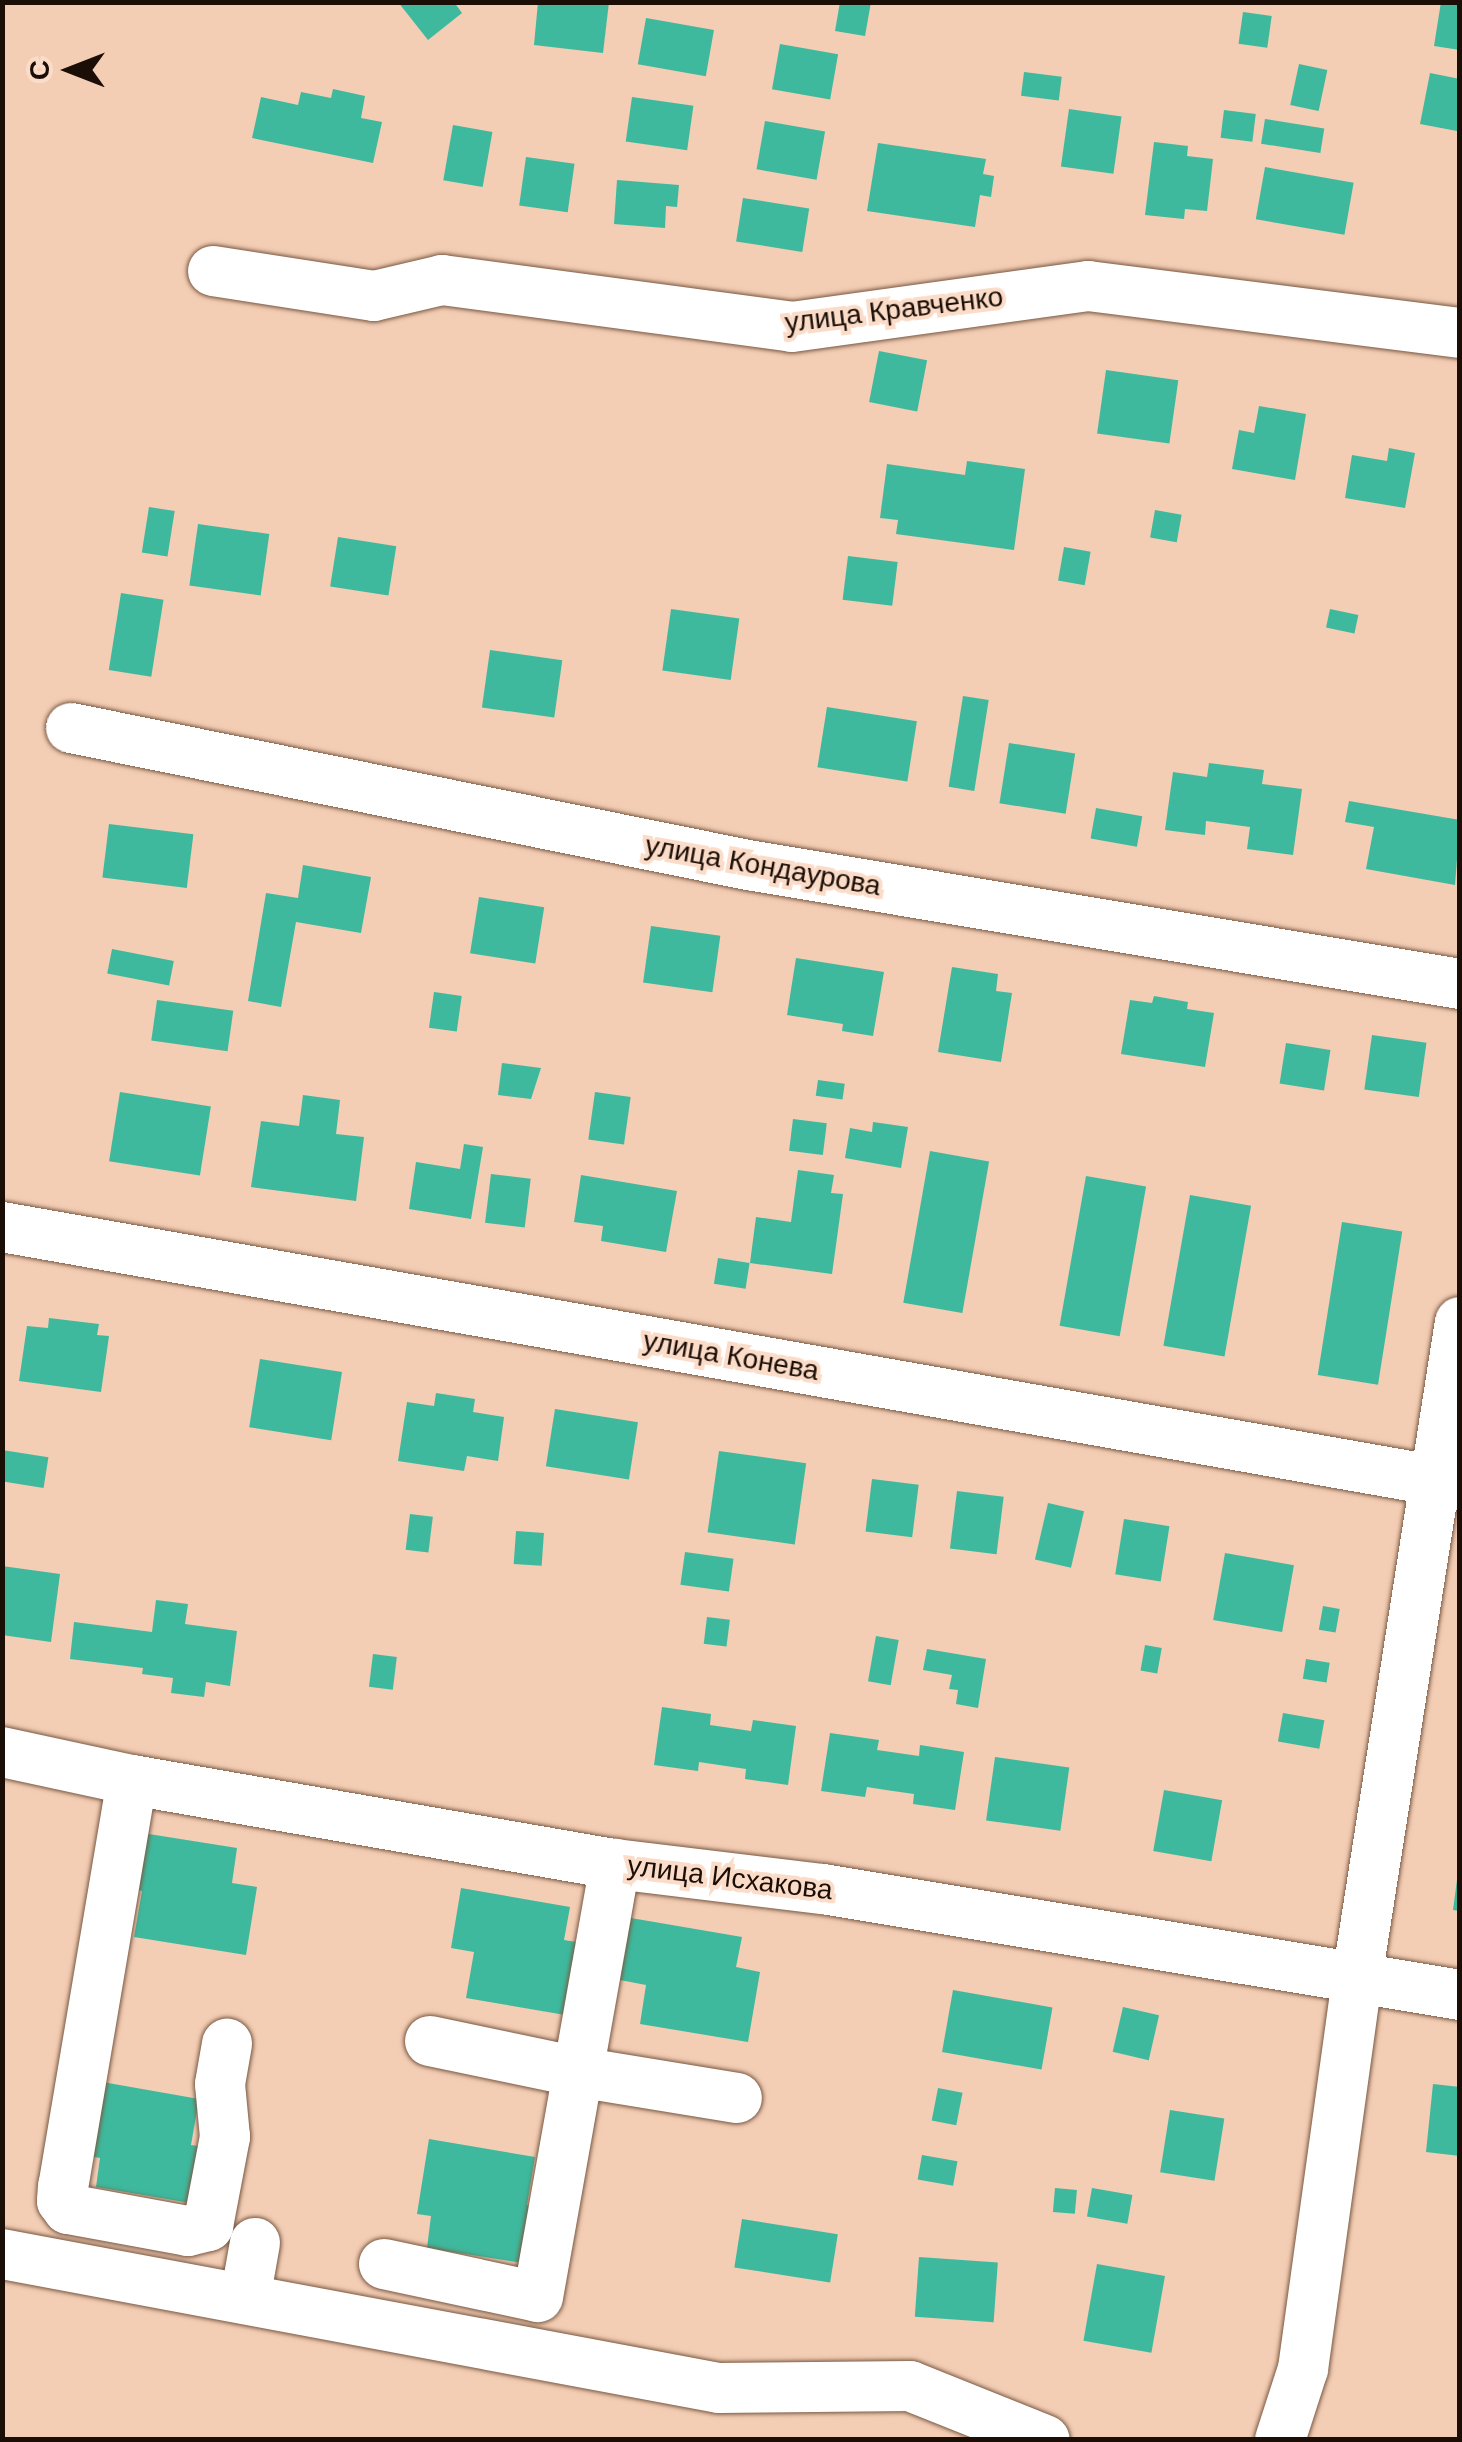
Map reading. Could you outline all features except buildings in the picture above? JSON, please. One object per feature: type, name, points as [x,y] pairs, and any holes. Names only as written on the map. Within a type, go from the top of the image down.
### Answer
[{"type":"street","name":"улица Кравченко","points":[[212,271],[374,296],[442,280],[792,327],[1088,286],[1460,333]]},
{"type":"street","name":"улица Кондаурова","points":[[71,728],[748,865],[1460,984]]},
{"type":"street","name":"улица Конева","points":[[2,1228],[1446,1483]]},
{"type":"street","points":[[1280,2440],[1304,2369],[1357,1978],[1446,1483],[1460,1322]]},
{"type":"street","name":"улица Исхакова","points":[[2,1752],[132,1780],[615,1864],[823,1889],[1460,1995]]},
{"type":"street","points":[[132,1780],[63,2186],[62,2202],[68,2209],[188,2231],[208,2226],[225,2137],[220,2084],[227,2044]]},
{"type":"street","points":[[384,2264],[538,2296],[615,1864]]},
{"type":"street","points":[[430,2041],[578,2072],[738,2098]]},
{"type":"street","points":[[245,2299],[255,2243]]},
{"type":"street","points":[[2,2254],[719,2388],[910,2386],[1044,2440]]}]
